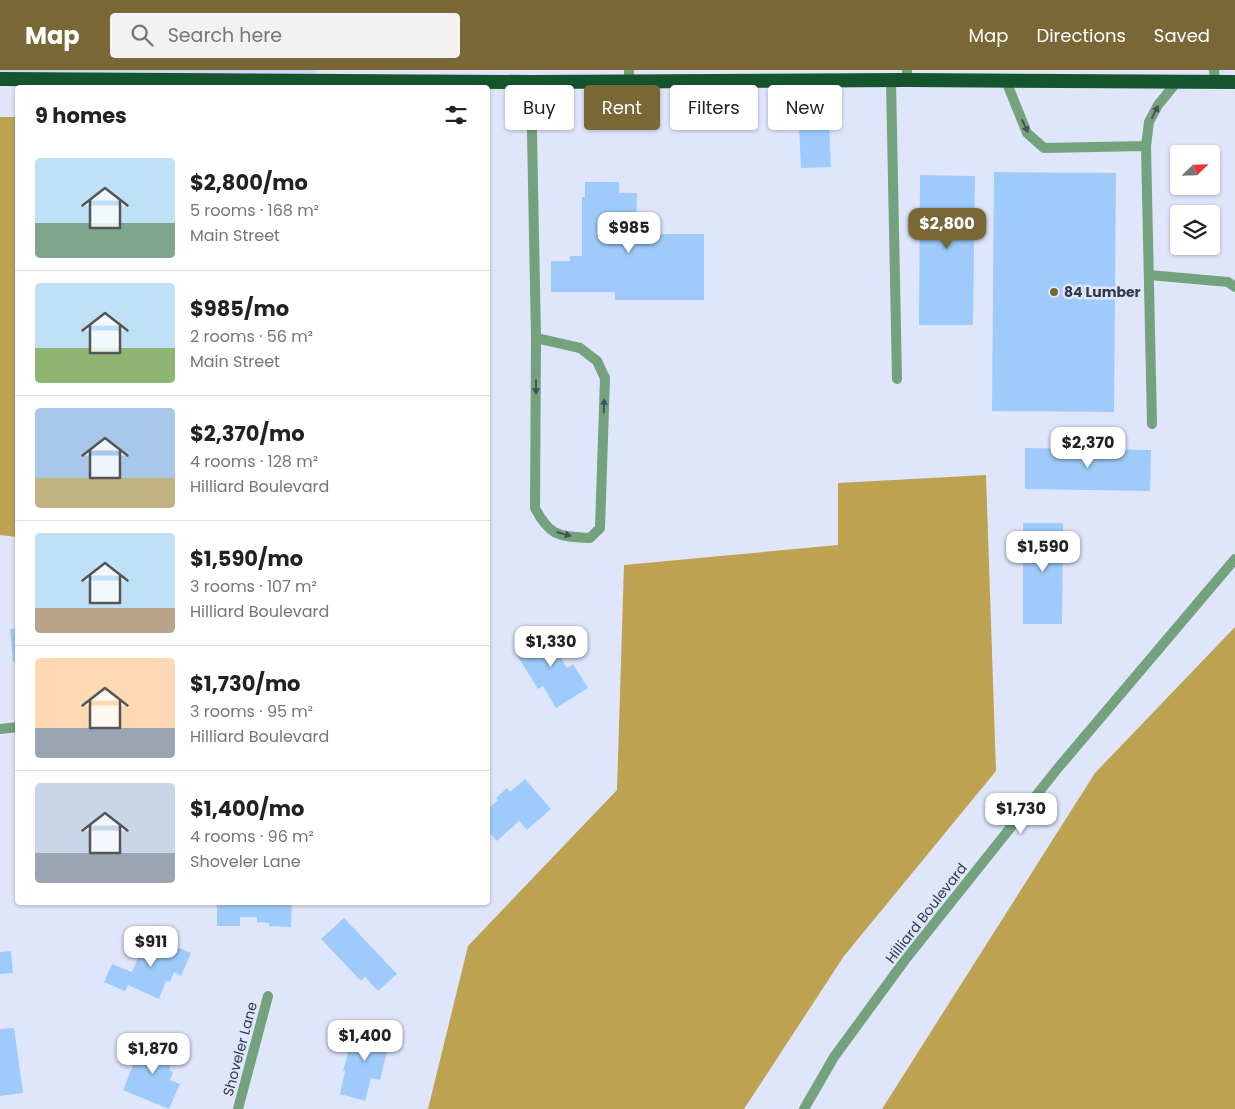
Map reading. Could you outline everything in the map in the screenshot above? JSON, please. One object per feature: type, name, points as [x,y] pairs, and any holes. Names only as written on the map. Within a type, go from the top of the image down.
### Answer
[{"type":"highway","points":[[0,79],[191,75],[531,82],[629,76],[891,81],[907,75],[1006,81],[1176,83],[1215,76],[1235,82]]},
{"type":"street","points":[[891,81],[897,379]]},
{"type":"street","points":[[1006,81],[1027,132],[1044,148],[1146,146]]},
{"type":"street","points":[[531,82],[536,338],[535,508],[544,524],[562,536],[590,538],[600,528],[605,378],[597,361],[580,348],[536,338]]},
{"type":"street","points":[[1152,424],[1146,146],[1149,122],[1158,105],[1176,83]]},
{"type":"street","points":[[1149,275],[1228,282],[1235,288]]},
{"type":"street","name":"Hilliard Boulevard","points":[[804,1109],[834,1057],[905,960],[1058,768],[1235,559]]},
{"type":"street","points":[[0,729],[15,727]]},
{"type":"street","name":"Shoveler Lane","points":[[238,1109],[268,996]]},
{"type":"shaded area","points":[[0,70],[315,70],[315,81],[0,79]]},
{"type":"shaded area","points":[[0,117],[15,117],[15,537],[0,535]]},
{"type":"shaded area","points":[[986,475],[996,771],[844,956],[744,1109],[428,1109],[468,946],[617,790],[624,565],[838,545],[838,483]]},
{"type":"shaded area","points":[[1235,627],[1235,1109],[882,1109],[1095,773]]},
{"type":"building","points":[[799,130],[829,130],[831,167],[801,168]]},
{"type":"building","name":"84 Lumber","points":[[994,172],[1116,173],[1114,412],[992,411]]},
{"type":"building","points":[[920,175],[975,176],[973,325],[919,325]]},
{"type":"building","points":[[585,182],[619,182],[619,193],[637,193],[636,234],[704,234],[704,300],[615,300],[615,292],[551,292],[551,261],[570,261],[570,256],[582,256],[582,197],[585,197]]},
{"type":"building","points":[[1025,448],[1151,450],[1150,491],[1025,489]]},
{"type":"building","points":[[1023,523],[1063,523],[1062,624],[1023,624]]},
{"type":"building","points":[[15,628],[15,662],[13,662],[10,629]]},
{"type":"building","points":[[543,632],[550,643],[562,636],[571,651],[561,658],[567,668],[573,664],[588,688],[556,708],[543,686],[538,689],[514,650]]},
{"type":"building","points":[[525,779],[551,809],[527,830],[519,821],[497,841],[490,833],[490,807],[498,800],[496,798],[507,788],[510,792]]},
{"type":"building","points":[[217,905],[292,905],[291,927],[269,926],[269,923],[257,922],[257,917],[240,917],[240,926],[217,926]]},
{"type":"building","points":[[344,918],[397,974],[378,991],[365,977],[361,981],[321,939]]},
{"type":"building","points":[[148,935],[191,953],[181,976],[174,972],[170,982],[166,981],[159,999],[128,985],[125,991],[104,982],[112,964],[132,972]]},
{"type":"building","points":[[11,951],[13,973],[0,974],[0,952]]},
{"type":"building","points":[[375,1027],[392,1031],[380,1080],[371,1078],[365,1101],[340,1094],[345,1071],[343,1071],[356,1029],[374,1033]]},
{"type":"building","points":[[14,1028],[23,1093],[0,1096],[0,1029]]},
{"type":"building","points":[[144,1038],[176,1052],[169,1070],[173,1072],[170,1080],[180,1084],[169,1109],[123,1090]]},
{"type":"place","name":"84 Lumber","points":[[1054,292]]}]
